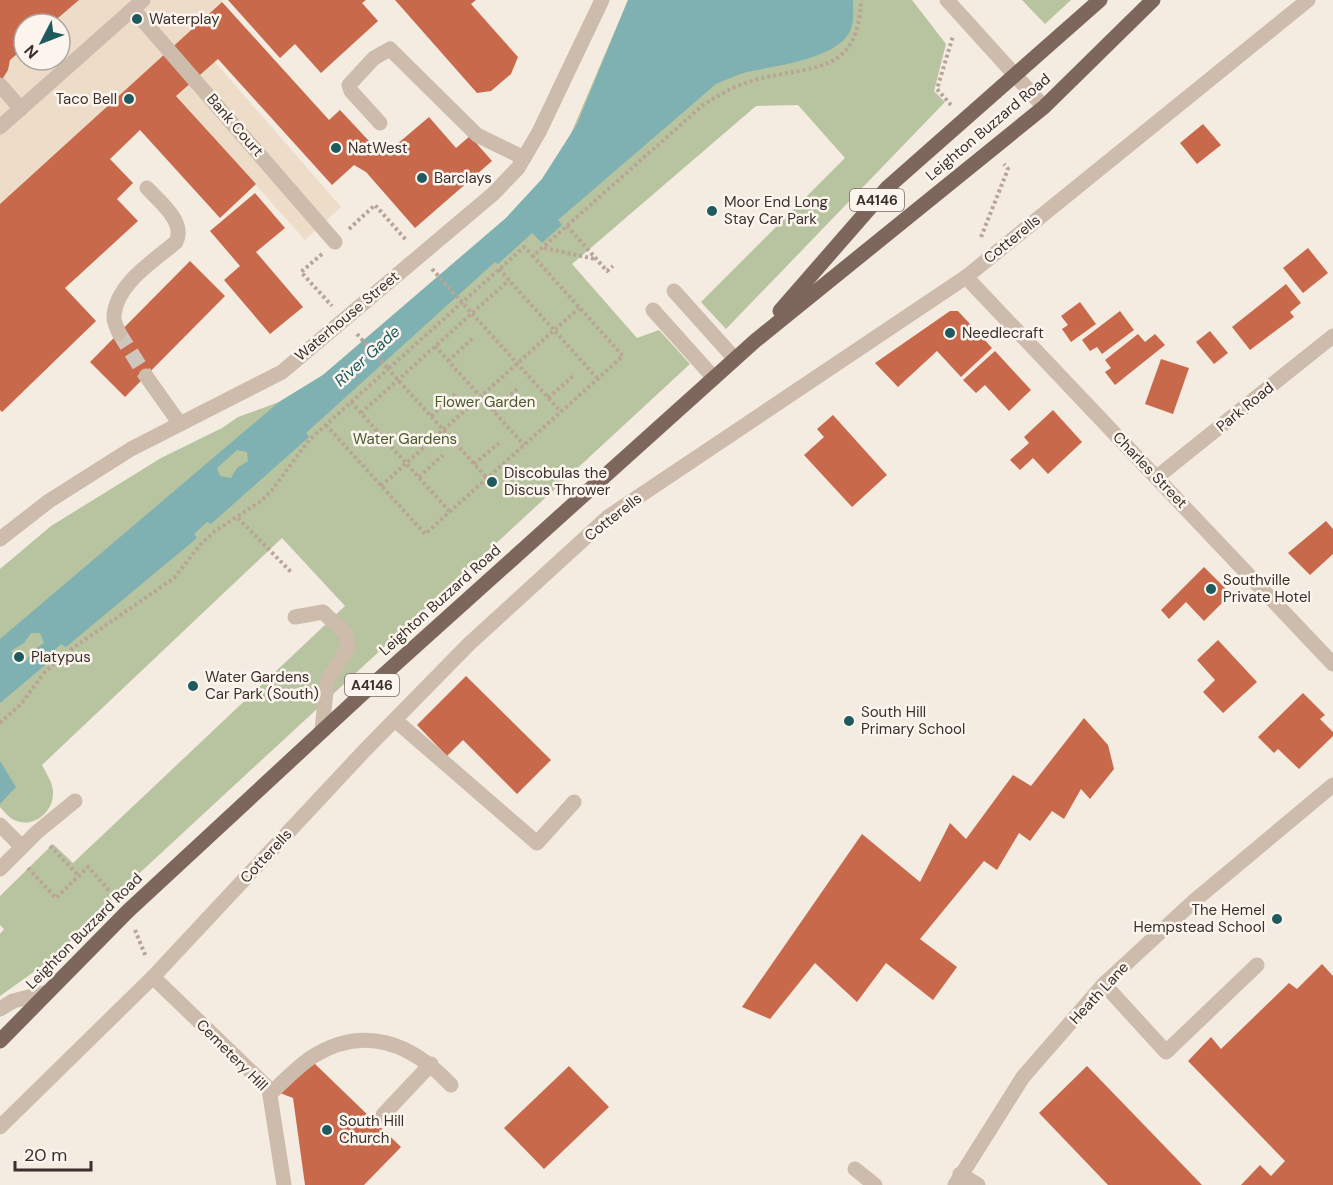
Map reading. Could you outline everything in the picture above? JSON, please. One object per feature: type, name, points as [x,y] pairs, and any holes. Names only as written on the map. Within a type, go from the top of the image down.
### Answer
[{"type":"main road","name":"Leighton Buzzard Road","points":[[755,341],[888,187],[1100,0]]},
{"type":"main road","name":"Leighton Buzzard Road","points":[[0,1041],[128,911],[322,731],[755,341],[1044,107],[1154,0]]},
{"type":"street","name":"Waterhouse Street","points":[[0,539],[49,501],[131,449],[282,372],[494,194],[524,158],[539,132],[602,0]]},
{"type":"street","points":[[947,0],[1044,107]]},
{"type":"street","name":"Cotterells","points":[[0,1127],[153,977],[469,644],[608,517],[966,277],[1308,0]]},
{"type":"street","points":[[0,127],[138,5]]},
{"type":"street","name":"Bank Court","points":[[138,5],[335,242]]},
{"type":"street","points":[[380,123],[351,92],[349,85],[374,58],[390,50],[477,135],[524,158]]},
{"type":"street","points":[[0,85],[21,109]]},
{"type":"street","points":[[119,333],[113,317],[120,295],[135,277],[176,242],[180,234],[178,224],[147,188]]},
{"type":"street","name":"Charles Street","points":[[966,277],[1333,664]]},
{"type":"street","points":[[674,291],[735,359]]},
{"type":"street","points":[[653,310],[714,378]]},
{"type":"street","name":"Park Road","points":[[1157,477],[1333,336]]},
{"type":"street","points":[[146,376],[180,424]]},
{"type":"street","points":[[296,617],[323,612],[346,634],[348,647],[327,681],[322,731]]},
{"type":"street","points":[[395,720],[537,843],[574,802]]},
{"type":"street","name":"Heath Lane","points":[[957,1179],[1023,1077],[1104,984],[1194,901],[1333,785]]},
{"type":"street","points":[[0,869],[37,832],[75,801]]},
{"type":"street","points":[[0,825],[18,851]]},
{"type":"street","points":[[1104,984],[1166,1052],[1257,965]]},
{"type":"street","name":"Cemetery Hill","points":[[153,977],[269,1089],[284,1185]]},
{"type":"street","points":[[0,1009],[13,1001],[48,992]]},
{"type":"street","points":[[270,1094],[311,1058],[344,1041],[375,1038],[406,1050],[432,1064],[451,1085]]},
{"type":"street","points":[[383,1115],[432,1064]]},
{"type":"street","points":[[855,1169],[875,1185]]},
{"type":"street","points":[[957,1179],[978,1185]]},
{"type":"path","points":[[533,256],[714,97],[757,79],[827,64],[854,43],[860,20],[861,0]]},
{"type":"path","points":[[567,226],[607,271],[614,266]]},
{"type":"path","points":[[0,723],[21,704],[44,673],[70,650],[174,578],[201,544],[215,531],[238,518],[272,490],[309,440],[524,247],[622,356],[425,534],[327,425]]},
{"type":"path","points":[[543,247],[596,259]]},
{"type":"path","points":[[499,269],[598,378]]},
{"type":"path","points":[[436,273],[561,412]]},
{"type":"path","points":[[361,413],[509,280]]},
{"type":"path","points":[[381,486],[579,308]]},
{"type":"path","points":[[360,337],[487,478]]},
{"type":"path","points":[[448,361],[472,339]]},
{"type":"path","points":[[435,346],[524,445]]},
{"type":"path","points":[[548,398],[573,376]]},
{"type":"path","points":[[493,411],[517,389]]},
{"type":"path","points":[[431,416],[455,394]]},
{"type":"path","points":[[351,402],[450,512]]},
{"type":"path","points":[[474,464],[499,442]]},
{"type":"path","points":[[419,477],[443,455]]},
{"type":"path","points":[[238,518],[291,572]]},
{"type":"path","points":[[37,832],[79,876]]},
{"type":"path","points":[[18,851],[56,898],[88,867]]},
{"type":"green space","name":"Water Gardens","points":[[628,0],[912,0],[946,44],[934,91],[945,102],[726,329],[701,302],[845,158],[798,105],[756,106],[572,264],[637,338],[659,330],[690,364],[119,892],[56,956],[0,996],[0,934],[4,929],[0,925],[0,896],[53,844],[73,863],[345,606],[282,538],[42,765],[53,789],[50,806],[41,817],[21,822],[12,819],[0,807],[0,569],[51,526],[161,458],[222,428],[238,417],[279,402],[323,375],[506,218],[542,179],[570,136]]},
{"type":"green space","points":[[1022,0],[1071,0],[1045,24]]},
{"type":"shaded area","points":[[79,0],[223,0],[189,32],[341,207],[305,240],[151,67],[0,204],[0,83],[12,58],[12,72],[72,72],[72,12],[65,12]]},
{"type":"water","name":"Water Gardens","points":[[628,0],[853,0],[851,28],[839,44],[828,51],[800,61],[747,72],[716,84],[558,220],[562,225],[542,243],[532,233],[498,264],[495,262],[306,433],[309,437],[211,524],[207,522],[194,534],[197,538],[66,647],[61,644],[47,657],[50,661],[0,703],[0,639],[279,402],[323,375],[506,218],[542,179],[577,124]],"holes":[[[237,450],[247,452],[248,461],[237,468],[231,478],[220,476],[217,468]],[[31,633],[40,633],[44,643],[32,651],[26,661],[20,662],[11,651],[24,643]]]},
{"type":"water","points":[[0,761],[16,787],[0,804]]},
{"type":"building","points":[[0,0],[79,0],[65,12],[12,12],[12,58],[0,83]]},
{"type":"building","points":[[228,0],[366,0],[362,3],[378,21],[321,73],[295,44],[280,58]]},
{"type":"building","points":[[395,0],[476,0],[471,4],[518,57],[511,74],[491,91],[477,93]]},
{"type":"building","points":[[222,2],[329,120],[340,110],[383,156],[429,117],[456,148],[470,136],[492,161],[415,228],[366,172],[354,165],[332,185],[218,59],[176,96],[256,184],[220,218],[140,130],[110,159],[133,183],[117,199],[138,221],[65,288],[96,321],[2,412],[0,410],[0,204]]},
{"type":"building","points":[[1203,124],[1221,145],[1197,164],[1180,143]]},
{"type":"building","points":[[255,193],[285,228],[256,252],[303,307],[270,334],[224,280],[240,266],[210,231]]},
{"type":"building","points":[[1308,248],[1328,273],[1303,293],[1283,268]]},
{"type":"building","points":[[190,261],[225,296],[125,397],[90,362]]},
{"type":"building","points":[[1286,284],[1301,303],[1290,312],[1294,317],[1250,350],[1232,327]]},
{"type":"building","points":[[1080,302],[1096,324],[1071,342],[1062,329],[1068,325],[1061,316]]},
{"type":"building","points":[[950,311],[958,311],[992,348],[961,377],[937,351],[898,387],[875,363]]},
{"type":"building","points":[[1120,311],[1134,330],[1102,354],[1097,347],[1090,351],[1082,340]]},
{"type":"building","points":[[1210,331],[1228,353],[1214,364],[1196,342]]},
{"type":"building","points":[[1138,334],[1145,342],[1155,334],[1165,345],[1115,385],[1105,372],[1111,368],[1105,360]]},
{"type":"building","points":[[995,351],[1031,390],[1009,411],[985,385],[976,393],[963,380]]},
{"type":"building","points":[[1161,359],[1189,368],[1173,414],[1145,404]]},
{"type":"building","points":[[1053,410],[1082,442],[1048,474],[1033,458],[1020,470],[1010,460],[1029,443],[1024,437]]},
{"type":"building","points":[[833,415],[887,475],[852,507],[804,455],[824,437],[817,429]]},
{"type":"building","points":[[1326,521],[1333,529],[1333,554],[1310,575],[1288,553]]},
{"type":"building","points":[[1204,567],[1231,594],[1204,621],[1186,602],[1169,619],[1161,610]]},
{"type":"building","points":[[1218,640],[1257,682],[1223,713],[1203,692],[1215,680],[1197,660]]},
{"type":"building","points":[[466,676],[551,760],[517,794],[463,740],[447,756],[417,725]]},
{"type":"building","points":[[1303,693],[1325,715],[1320,719],[1333,732],[1333,736],[1299,769],[1278,749],[1274,753],[1258,737]]},
{"type":"building","points":[[1084,718],[1108,745],[1114,769],[1090,799],[1081,789],[1064,819],[1052,811],[1030,841],[1019,833],[997,870],[984,861],[920,939],[957,967],[933,1000],[886,963],[857,1002],[815,963],[770,1019],[742,1007],[862,834],[920,882],[950,823],[966,839],[1013,775],[1031,786]]},
{"type":"building","points":[[1322,964],[1333,976],[1333,1185],[1241,1185],[1260,1165],[1271,1176],[1285,1161],[1188,1061],[1211,1037],[1221,1049],[1289,983],[1297,989]]},
{"type":"building","points":[[314,1063],[401,1147],[364,1185],[305,1185],[293,1098],[280,1093]]},
{"type":"building","points":[[569,1066],[609,1107],[544,1169],[504,1128]]},
{"type":"building","points":[[1087,1066],[1202,1185],[1108,1185],[1039,1113]]},
{"type":"tunnel","points":[[119,333],[146,376]]},
{"type":"place","name":"Waterplay","points":[[137,19]]},
{"type":"place","name":"Taco Bell","points":[[129,99]]},
{"type":"place","name":"NatWest","points":[[336,148]]},
{"type":"place","name":"Barclays","points":[[422,178]]},
{"type":"place","name":"Moor End Long Stay Car Park","points":[[712,211]]},
{"type":"place","name":"Needlecraft","points":[[950,333]]},
{"type":"place","name":"Discobulas the Discus Thrower","points":[[492,482]]},
{"type":"place","name":"Southville Private Hotel","points":[[1211,589]]},
{"type":"place","name":"Platypus","points":[[19,657]]},
{"type":"place","name":"Water Gardens Car Park (South)","points":[[193,686]]},
{"type":"place","name":"South Hill Primary School","points":[[849,721]]},
{"type":"place","name":"The Hemel Hempstead School","points":[[1277,919]]},
{"type":"place","name":"South Hill Church","points":[[327,1130]]},
{"type":"water label","name":"River Gade","points":[[367,356]]},
{"type":"park label","name":"Flower Garden","points":[[485,402]]}]
